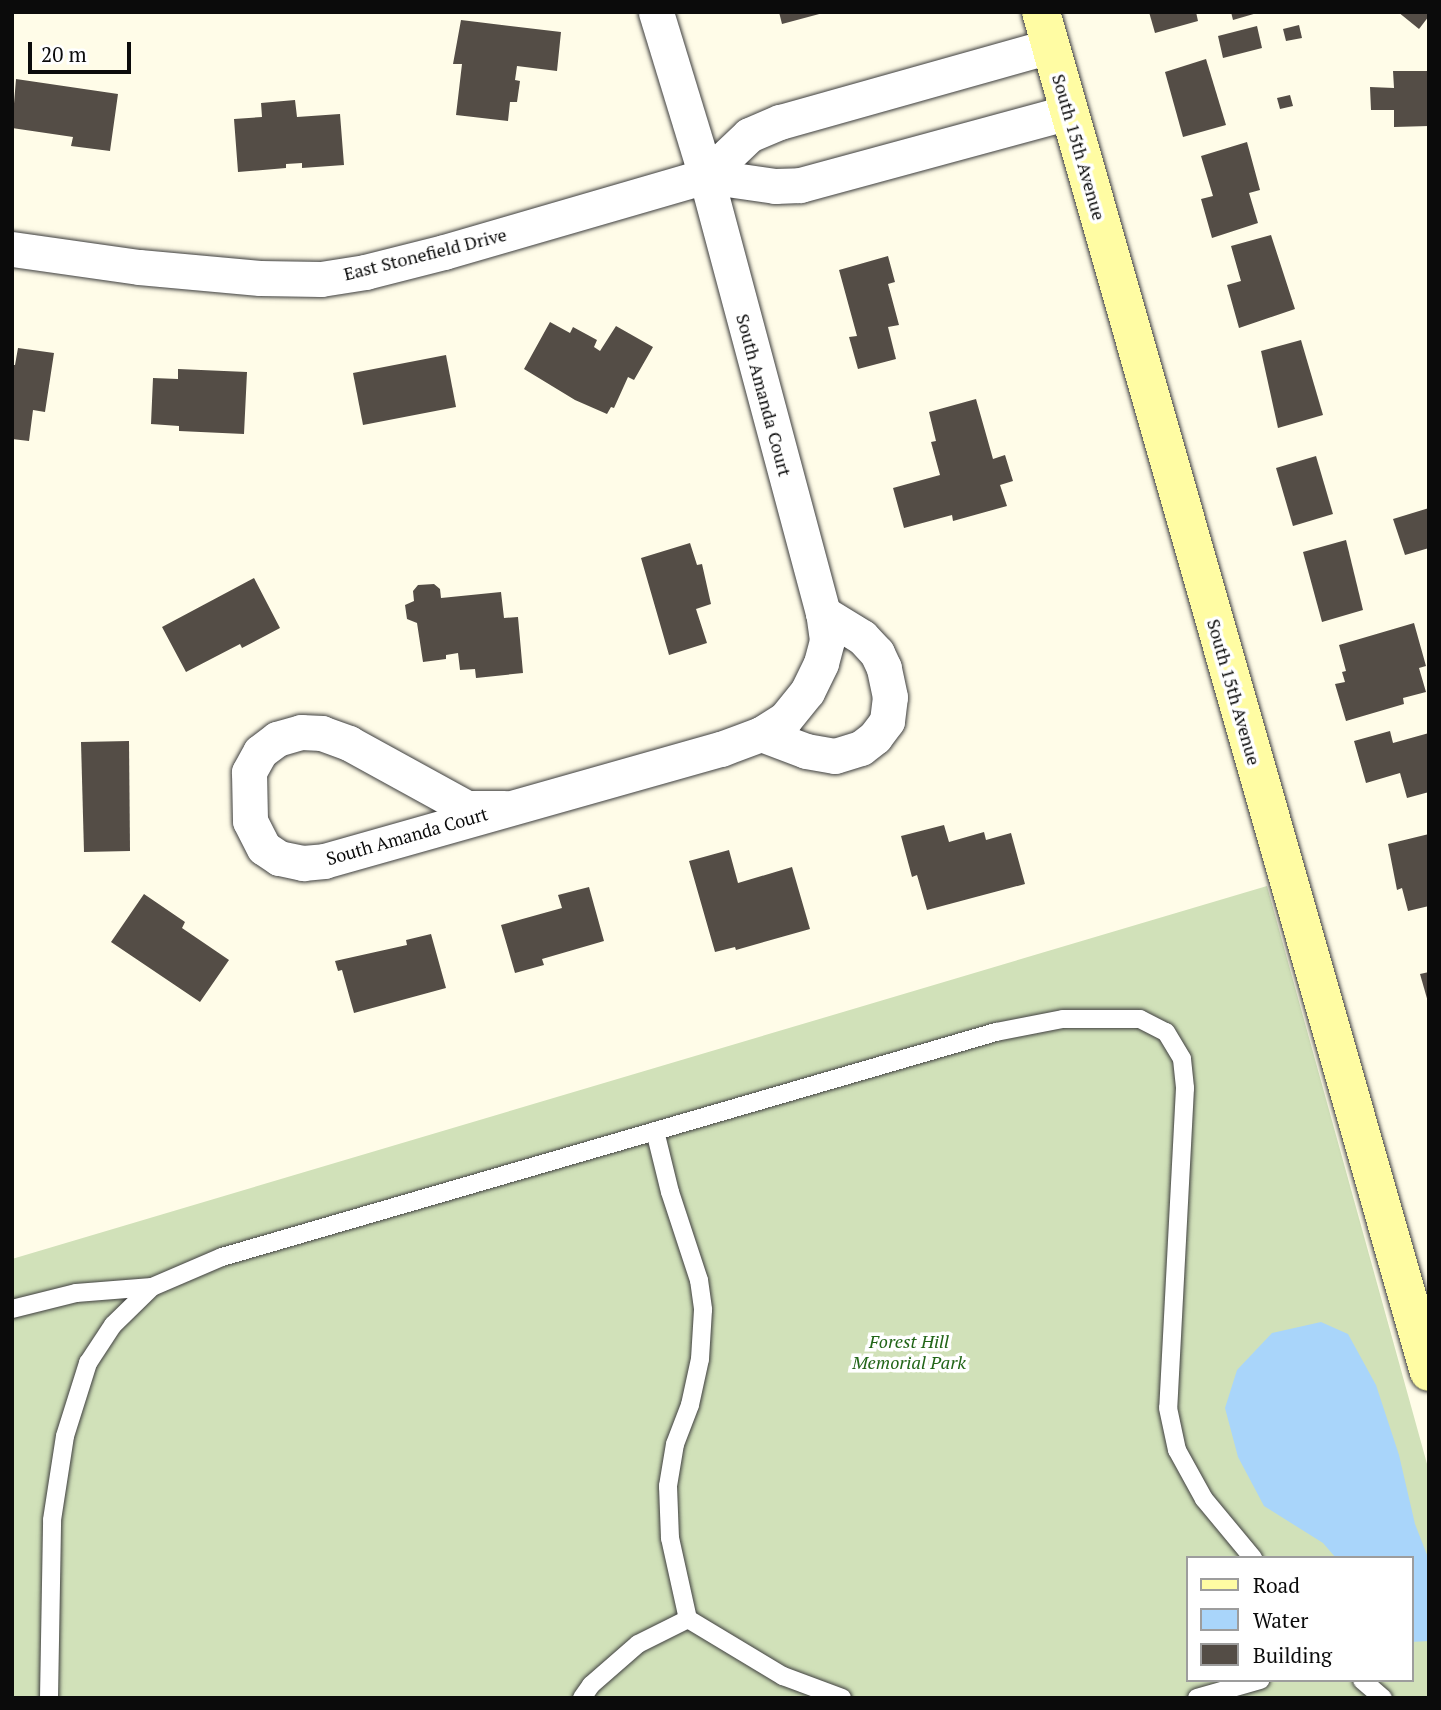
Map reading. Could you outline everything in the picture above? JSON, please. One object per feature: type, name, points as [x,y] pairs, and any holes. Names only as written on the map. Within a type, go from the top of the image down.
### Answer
[{"type":"street","name":"South Amanda Court","points":[[504,808],[467,808],[349,743],[322,733],[301,732],[277,739],[260,752],[249,772],[250,821],[264,848],[279,858],[303,863],[324,861],[504,808],[721,750],[761,734],[785,719],[807,692],[821,663],[827,640],[823,613],[706,176],[656,12]]},
{"type":"street","name":"East Stonefield Drive","points":[[706,176],[749,135],[1046,29]]},
{"type":"street","name":"South 15th Avenue","points":[[1046,29],[1429,1371]]},
{"type":"street","name":"East Stonefield Drive","points":[[12,248],[139,267],[260,278],[321,279],[365,272],[444,252],[706,176],[775,186],[800,185],[1068,112]]},
{"type":"street","points":[[761,734],[806,751],[835,756],[861,748],[875,737],[887,722],[890,697],[884,668],[877,653],[862,636],[823,613]]},
{"type":"lane","points":[[12,1309],[76,1293],[152,1287],[222,1257],[1009,1029],[1063,1019],[1140,1019],[1166,1032],[1182,1059],[1185,1088],[1168,1408],[1177,1450],[1204,1499],[1251,1556]]},
{"type":"lane","points":[[655,1131],[670,1192],[699,1280],[703,1310],[700,1359],[690,1405],[675,1444],[668,1486],[670,1538],[688,1619],[783,1676],[842,1698]]},
{"type":"lane","points":[[49,1698],[52,1520],[65,1436],[88,1363],[113,1325],[152,1287]]},
{"type":"lane","points":[[582,1698],[591,1685],[638,1644],[688,1619]]},
{"type":"lane","points":[[1197,1698],[1253,1682]]},
{"type":"lane","points":[[1364,1682],[1383,1698]]},
{"type":"green space","name":"Forest Hill Memorial Park","points":[[1267,886],[1429,1471],[1429,1698],[12,1698],[12,1259]]},
{"type":"water","points":[[1321,1322],[1348,1334],[1376,1385],[1399,1455],[1415,1524],[1429,1560],[1429,1641],[1413,1642],[1413,1556],[1334,1556],[1323,1543],[1264,1506],[1238,1457],[1225,1408],[1237,1370],[1272,1333]]},
{"type":"building","points":[[779,12],[823,12],[823,13],[782,24]]},
{"type":"building","points":[[1149,12],[1196,12],[1198,21],[1155,33]]},
{"type":"building","points":[[1231,12],[1257,12],[1257,13],[1233,20]]},
{"type":"building","points":[[1398,12],[1429,12],[1429,16],[1419,29]]},
{"type":"building","points":[[461,20],[561,32],[557,71],[517,66],[515,80],[520,81],[517,102],[510,102],[508,121],[456,115],[462,64],[453,64]]},
{"type":"building","points":[[1299,25],[1302,38],[1286,41],[1283,29]]},
{"type":"building","points":[[1257,26],[1262,48],[1223,58],[1218,36]]},
{"type":"building","points":[[1206,59],[1226,125],[1183,137],[1165,72]]},
{"type":"building","points":[[1393,71],[1429,71],[1429,126],[1394,127],[1394,110],[1371,110],[1370,87],[1394,88]]},
{"type":"building","points":[[16,79],[118,94],[110,151],[71,146],[73,137],[12,128]]},
{"type":"building","points":[[1290,95],[1293,106],[1280,109],[1277,98]]},
{"type":"building","points":[[295,100],[297,117],[340,114],[344,165],[302,168],[302,163],[286,164],[286,168],[238,172],[234,119],[262,117],[261,103]]},
{"type":"building","points":[[1247,142],[1260,190],[1249,193],[1258,223],[1212,238],[1201,199],[1213,196],[1201,156]]},
{"type":"building","points":[[1271,235],[1295,309],[1239,328],[1227,285],[1241,281],[1231,246]]},
{"type":"building","points":[[888,256],[895,282],[888,284],[899,325],[888,327],[896,359],[858,369],[849,337],[857,336],[839,270]]},
{"type":"building","points":[[550,322],[570,333],[573,327],[597,340],[594,347],[600,351],[616,326],[653,347],[634,380],[628,377],[614,408],[611,407],[607,414],[575,400],[524,369]]},
{"type":"building","points":[[1301,340],[1323,415],[1278,428],[1261,351]]},
{"type":"building","points":[[18,348],[54,353],[45,412],[33,410],[29,441],[12,439],[12,365],[15,365]]},
{"type":"building","points":[[446,355],[456,407],[363,425],[353,373]]},
{"type":"building","points":[[178,369],[247,372],[244,434],[179,431],[179,426],[151,424],[153,378],[178,379]]},
{"type":"building","points":[[976,399],[993,459],[1005,455],[1013,481],[1000,485],[1007,506],[953,521],[952,515],[904,528],[893,488],[940,475],[931,442],[936,441],[929,412]]},
{"type":"building","points":[[1316,456],[1333,514],[1293,526],[1276,468]]},
{"type":"building","points":[[1429,508],[1429,548],[1405,555],[1393,519]]},
{"type":"building","points":[[1346,540],[1363,610],[1322,622],[1303,552]]},
{"type":"building","points":[[690,543],[697,565],[702,564],[711,604],[696,609],[707,643],[669,655],[641,558]]},
{"type":"building","points":[[254,578],[280,628],[242,648],[240,644],[186,672],[162,627]]},
{"type":"building","points":[[434,584],[440,589],[441,598],[501,592],[504,618],[518,617],[523,673],[476,678],[475,669],[460,670],[458,653],[446,655],[446,659],[423,662],[417,623],[407,619],[405,605],[414,601],[413,591],[418,585]]},
{"type":"building","points":[[1414,623],[1426,666],[1419,668],[1426,692],[1403,698],[1404,704],[1346,721],[1335,684],[1345,682],[1342,672],[1346,671],[1339,645]]},
{"type":"building","points":[[1390,731],[1393,743],[1429,733],[1429,792],[1407,798],[1400,773],[1366,783],[1354,741]]},
{"type":"building","points":[[129,741],[130,851],[84,852],[81,742]]},
{"type":"building","points":[[944,825],[949,842],[984,832],[986,840],[1011,833],[1025,884],[927,910],[917,875],[912,877],[901,836]]},
{"type":"building","points":[[1429,834],[1429,906],[1408,911],[1402,888],[1397,890],[1388,844]]},
{"type":"building","points":[[729,850],[738,883],[792,867],[810,929],[736,950],[735,947],[715,952],[689,861]]},
{"type":"building","points":[[589,887],[604,941],[542,959],[544,965],[515,973],[501,925],[562,908],[558,895]]},
{"type":"building","points":[[144,894],[185,922],[182,928],[229,960],[200,1002],[111,942]]},
{"type":"building","points":[[431,934],[446,988],[354,1013],[342,970],[338,971],[335,961],[407,945],[406,940]]},
{"type":"building","points":[[1429,972],[1429,1002],[1428,1002],[1420,974]]}]
